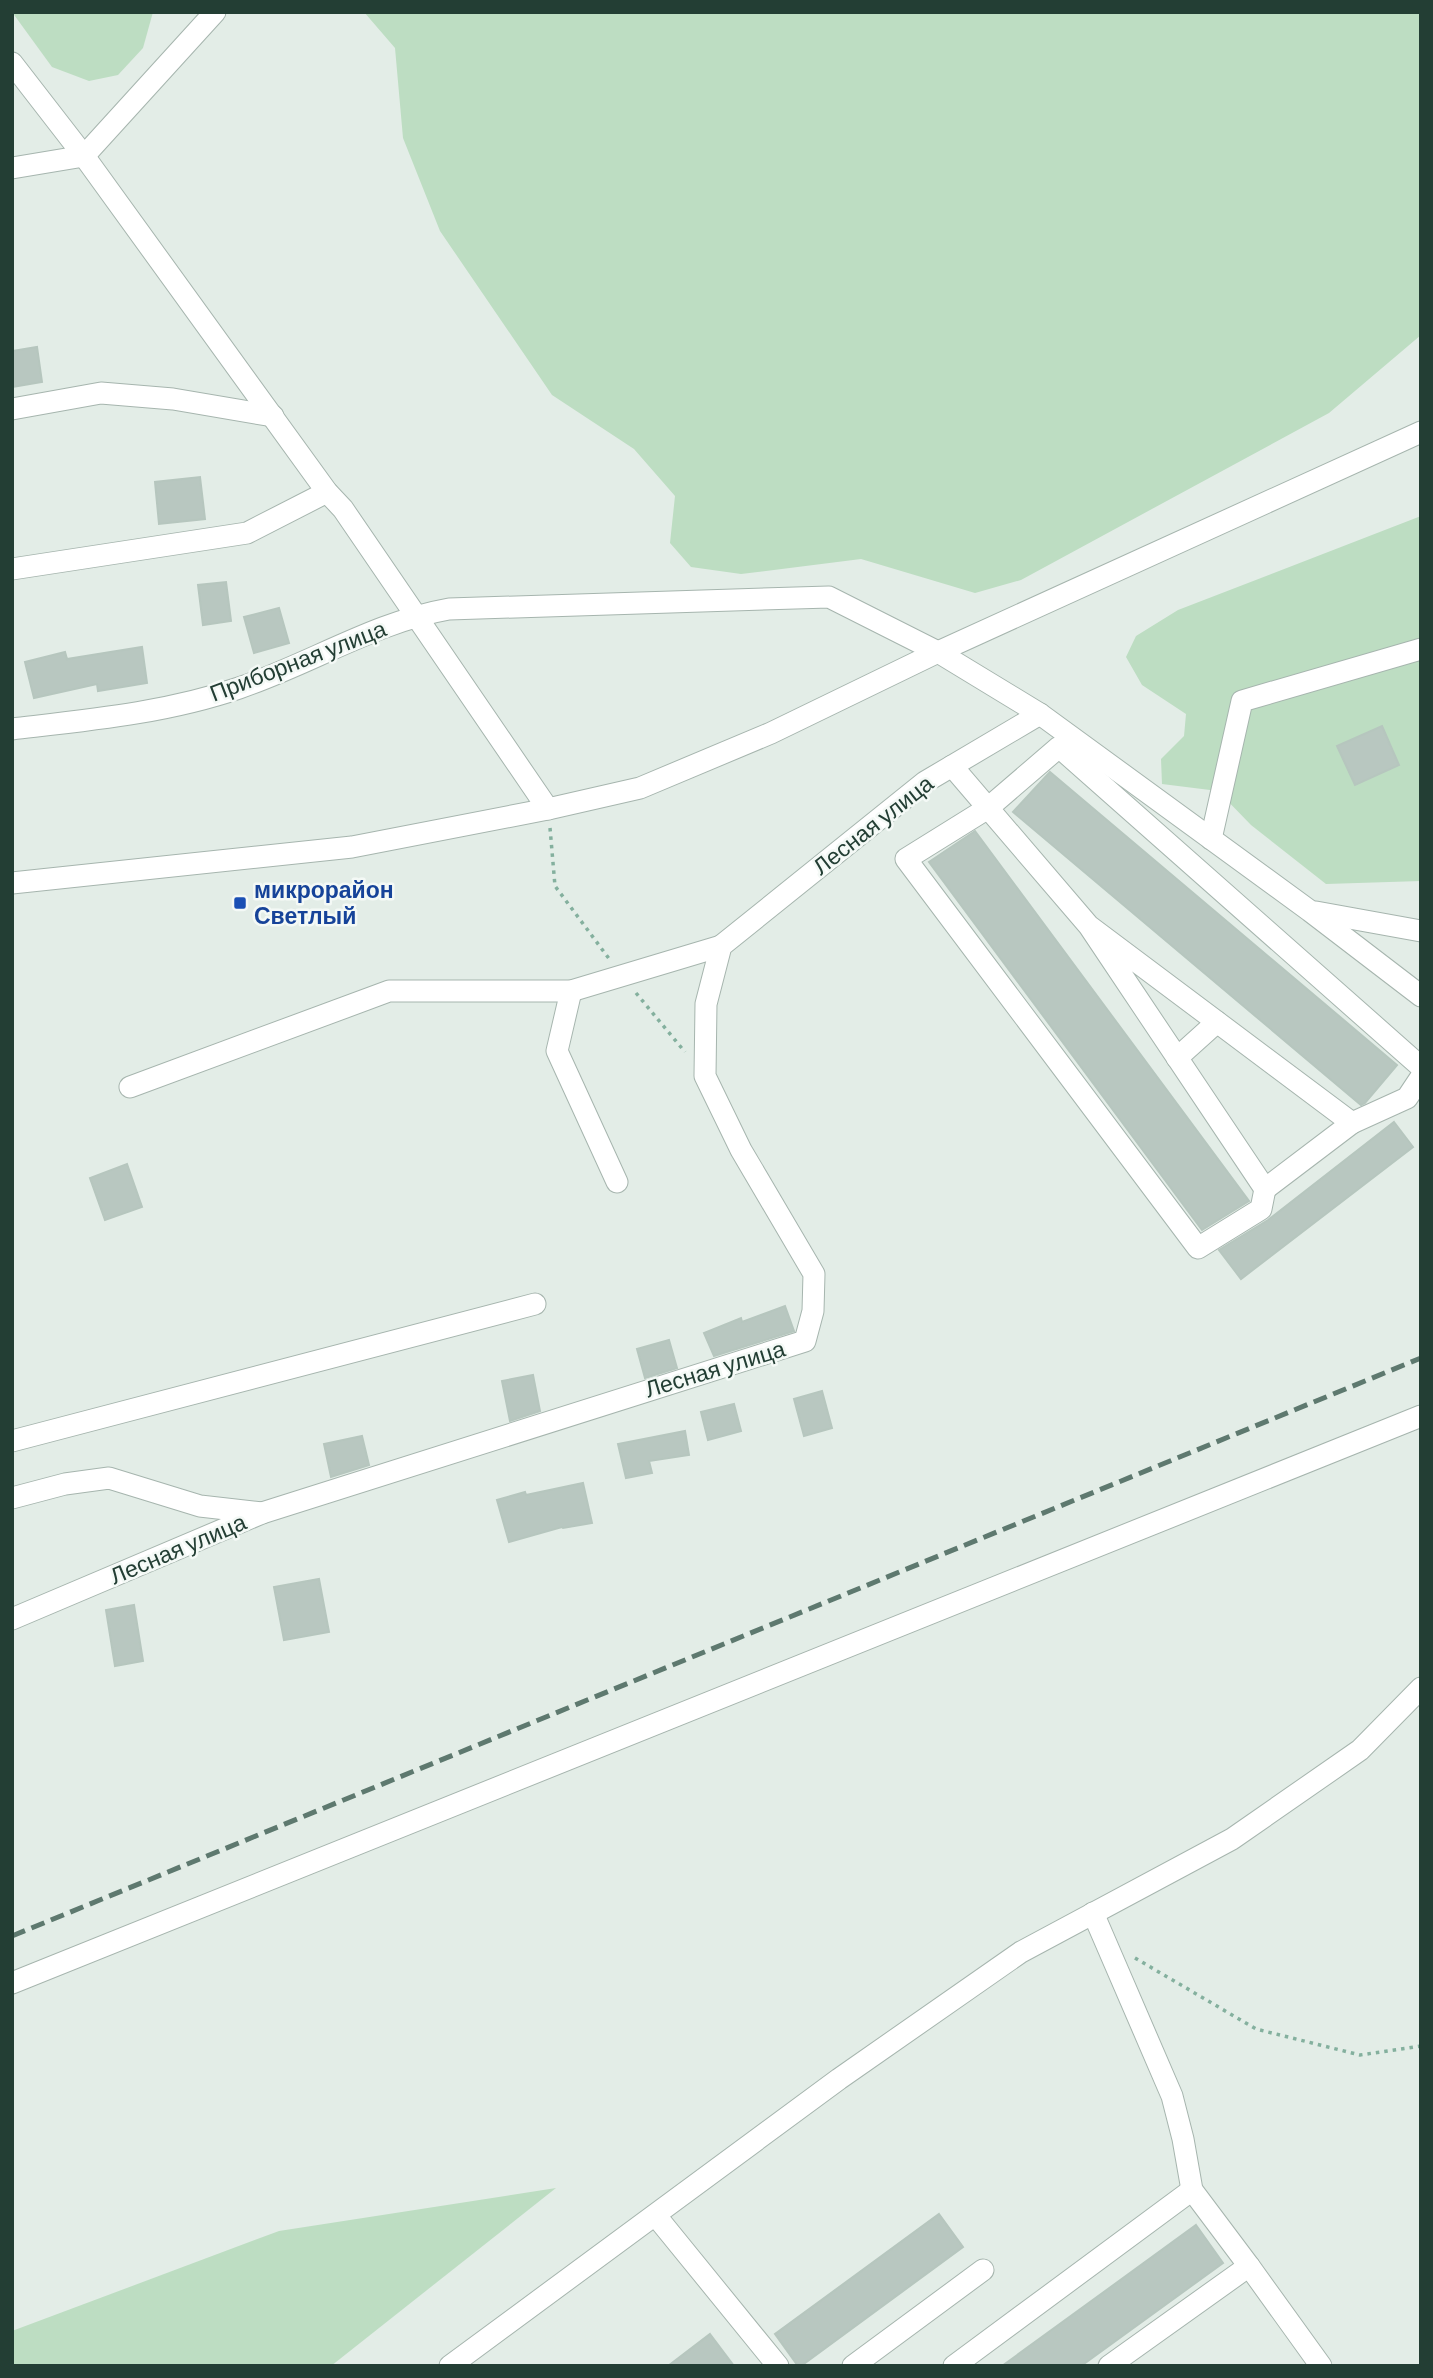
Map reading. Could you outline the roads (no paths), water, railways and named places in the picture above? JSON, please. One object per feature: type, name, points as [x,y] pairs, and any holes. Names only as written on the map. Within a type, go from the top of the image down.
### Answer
[{"type":"street","points":[[12,168],[84,156],[215,12]]},
{"type":"street","points":[[12,63],[84,156],[327,492],[343,509],[548,808]]},
{"type":"street","points":[[12,409],[101,394],[173,399],[273,416]]},
{"type":"street","points":[[12,883],[352,847],[640,788],[771,733],[938,652],[1421,432]]},
{"type":"street","points":[[12,569],[247,533],[327,492]]},
{"type":"street","name":"Приборная улица","points":[[12,729],[129,715],[189,703],[240,688],[416,615],[449,609],[829,597],[938,652],[1040,714],[1310,911],[1421,996]]},
{"type":"street","points":[[1211,839],[1242,701],[1421,649]]},
{"type":"street","name":"Лесная улица","points":[[12,1619],[262,1513],[805,1341],[813,1311],[814,1274],[741,1150],[705,1076],[706,1004],[721,946],[925,782],[1040,714]]},
{"type":"street","points":[[1421,1067],[1059,747],[988,808],[906,859],[1198,1248],[1261,1209],[1265,1189],[1352,1123],[1407,1098],[1421,1077]]},
{"type":"street","points":[[952,766],[1089,926],[1265,1189]]},
{"type":"street","points":[[1310,911],[1421,932]]},
{"type":"street","points":[[1089,926],[1352,1123]]},
{"type":"street","points":[[130,1087],[389,990],[571,991],[721,946]]},
{"type":"street","points":[[571,991],[557,1051],[617,1182]]},
{"type":"street","points":[[1177,1058],[1217,1022]]},
{"type":"street","points":[[12,1441],[535,1304]]},
{"type":"street","points":[[12,1983],[1417,1420]]},
{"type":"street","points":[[12,1497],[65,1484],[109,1478],[200,1506],[262,1513]]},
{"type":"street","points":[[450,2366],[839,2080],[1021,1952],[1232,1839],[1360,1750],[1421,1688]]},
{"type":"street","points":[[1093,1913],[1172,2096],[1184,2139],[1192,2190],[1321,2366]]},
{"type":"street","points":[[954,2366],[1192,2190]]},
{"type":"street","points":[[656,2216],[778,2366]]},
{"type":"street","points":[[1109,2366],[1249,2266]]},
{"type":"street","points":[[853,2366],[982,2270]]},
{"type":"railway","points":[[12,1936],[1421,1358]]},
{"type":"place","name":"микрорайон Светлый","points":[[240,903]]}]
